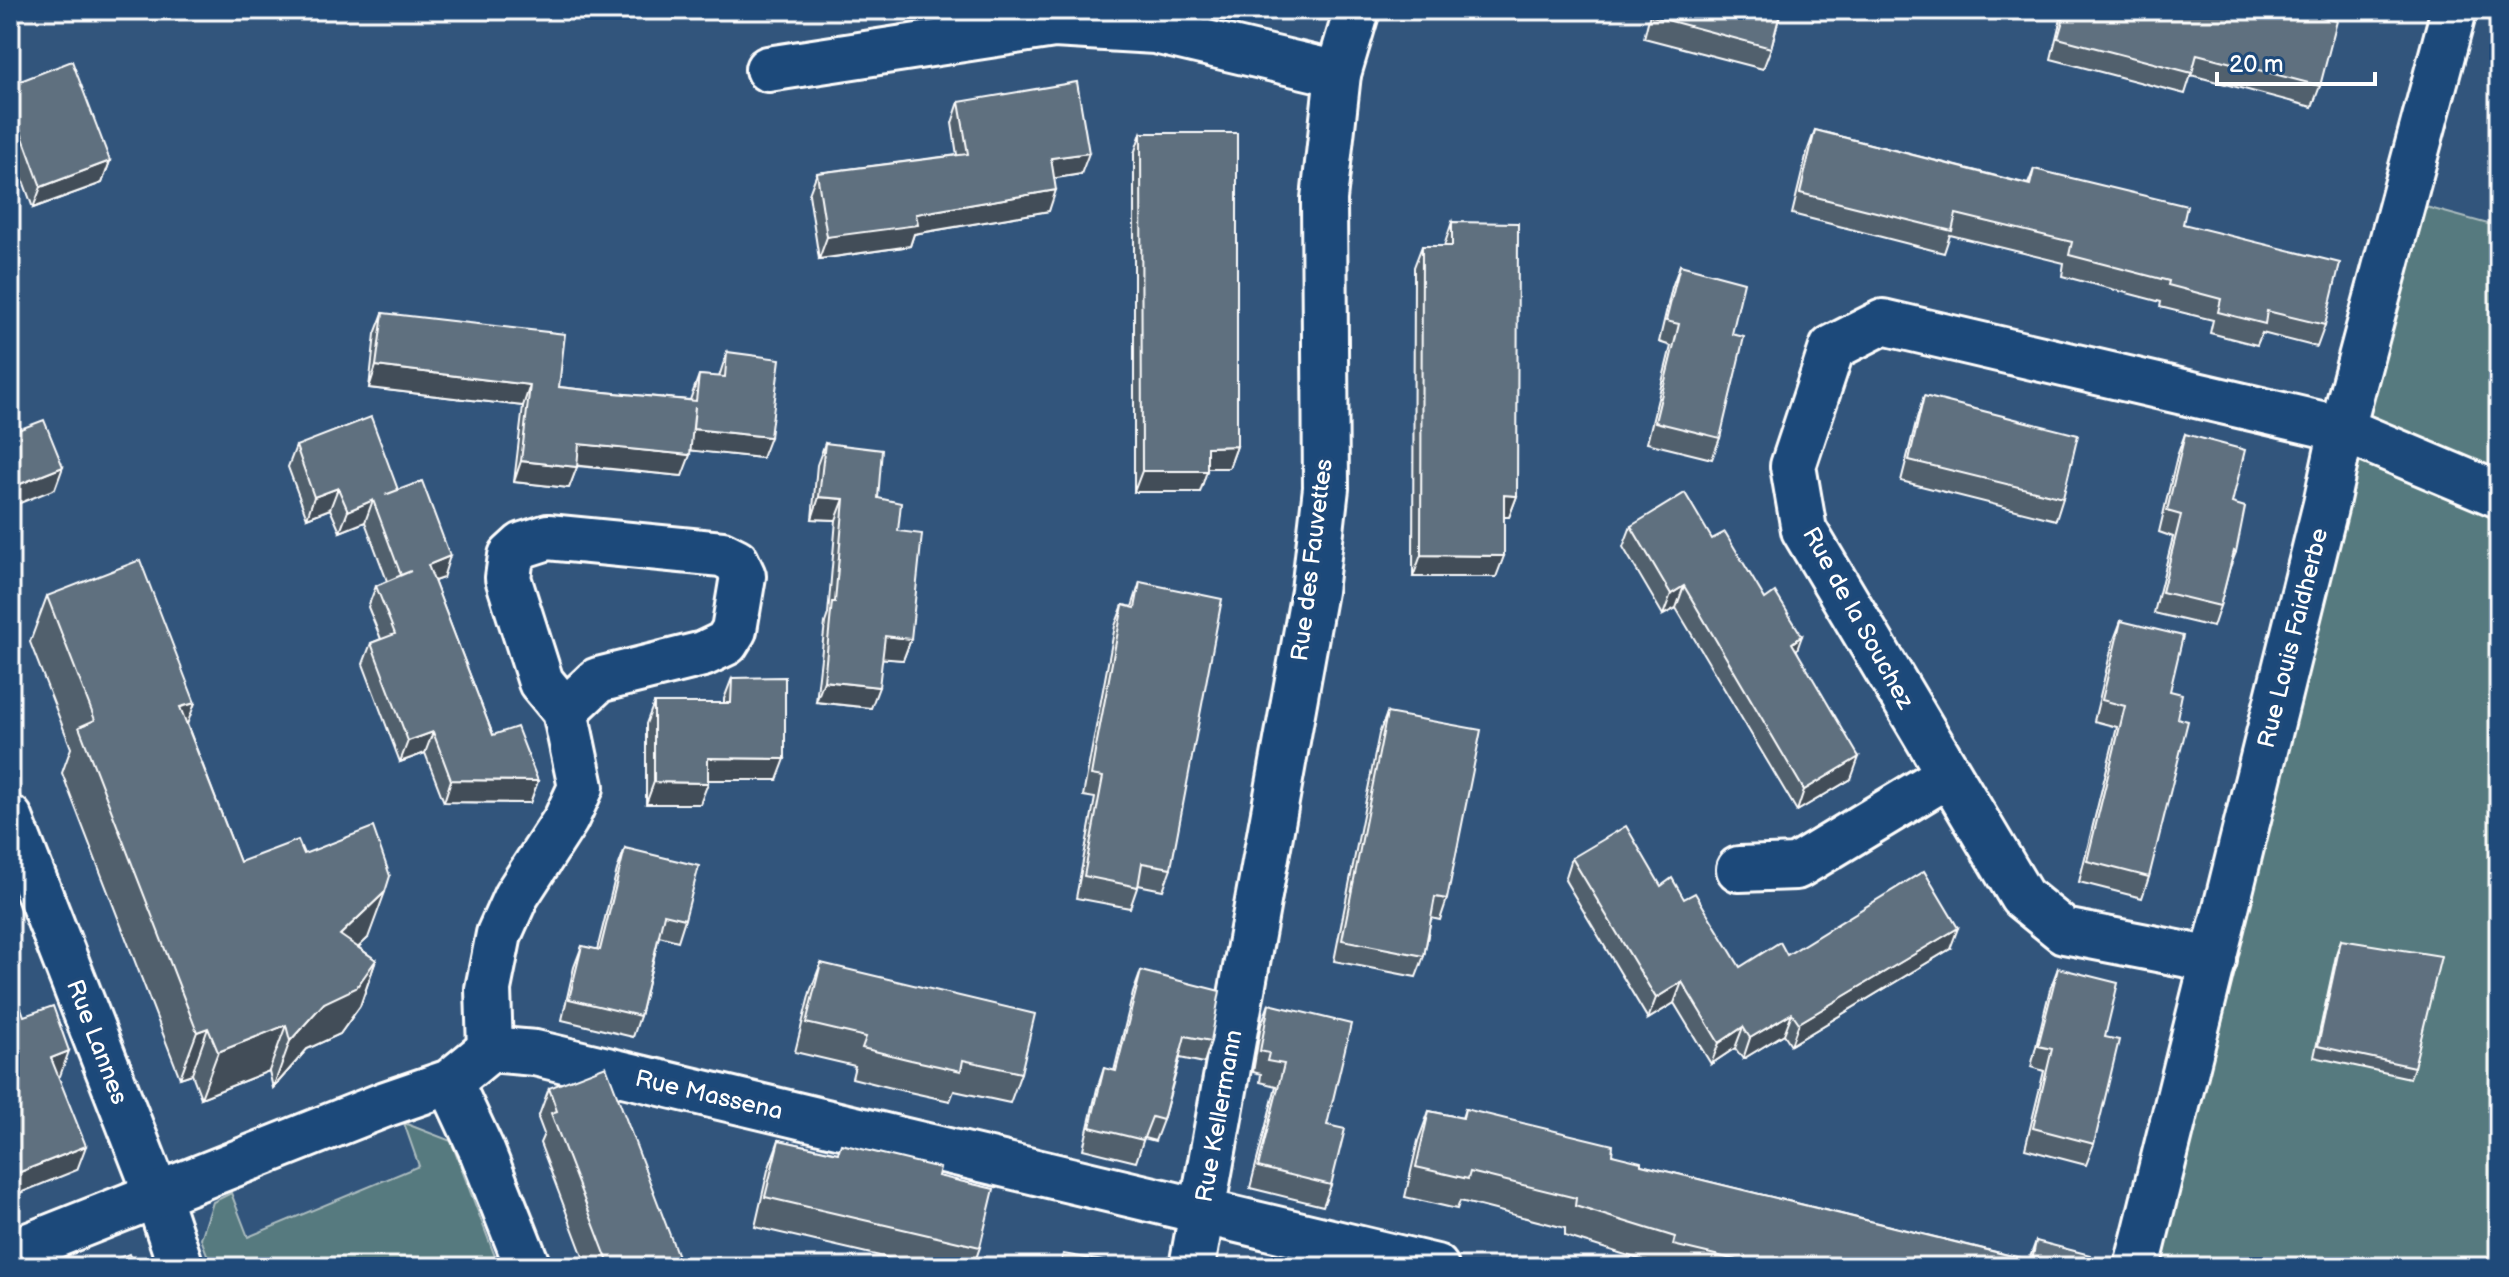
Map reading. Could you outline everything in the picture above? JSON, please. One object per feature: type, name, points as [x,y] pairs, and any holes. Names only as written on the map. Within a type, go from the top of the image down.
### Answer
[{"type":"street","name":"Rue des Fauvettes","points":[[1245,966],[1314,591],[1326,488],[1324,199],[1338,74],[1357,10]]},
{"type":"street","name":"Rue Louis Faidherbe","points":[[2137,1267],[2342,429],[2454,10]]},
{"type":"street","points":[[768,69],[1054,25],[1155,31],[1338,74]]},
{"type":"street","name":"Rue de la Souchez","points":[[2214,960],[2064,931],[2022,897],[1804,530],[1793,466],[1832,348],[1883,322],[2342,429],[2499,495]]},
{"type":"street","points":[[10,1253],[386,1104],[450,1082],[490,1049],[488,989],[499,934],[516,896],[566,819],[581,787],[565,711],[541,682],[508,578],[511,556],[523,545],[548,537],[564,537],[722,554],[736,561],[743,576],[734,630],[726,643],[703,654],[598,680],[565,711]]},
{"type":"street","points":[[1739,869],[1796,867],[1948,775]]},
{"type":"street","name":"Rue Lannes","points":[[10,818],[157,1195],[181,1267]]},
{"type":"street","name":"Rue Kellermann","points":[[1192,1267],[1245,966]]},
{"type":"street","name":"Rue Massena","points":[[490,1049],[535,1053],[1436,1267]]},
{"type":"street","points":[[450,1082],[482,1151],[528,1267]]},
{"type":"green space","points":[[2415,204],[2499,227],[2499,1267],[2137,1267]]},
{"type":"green space","points":[[404,1123],[451,1141],[499,1267],[212,1267],[201,1239],[213,1202],[231,1193],[248,1237],[419,1166]]},
{"type":"building","points":[[1653,10],[1781,10],[1771,48],[1652,16]]},
{"type":"building","points":[[2066,10],[2294,10],[2337,21],[2320,86],[2197,54],[2192,73],[2058,38]]},
{"type":"building","points":[[72,61],[110,161],[41,187],[10,102],[10,85]]},
{"type":"building","points":[[1077,82],[1089,153],[1051,158],[1056,190],[916,214],[918,225],[827,237],[817,173],[968,154],[959,102]]},
{"type":"building","points":[[1815,130],[2030,185],[2034,169],[2187,206],[2183,224],[2340,263],[2325,325],[2267,311],[2265,324],[2218,312],[2221,299],[2168,285],[2169,281],[2069,255],[2072,242],[1956,214],[1952,231],[1800,193]]},
{"type":"building","points":[[1141,133],[1237,133],[1237,446],[1207,447],[1207,471],[1142,471]]},
{"type":"building","points":[[1452,222],[1518,223],[1517,496],[1504,495],[1504,556],[1421,555],[1422,246],[1452,246]]},
{"type":"building","points":[[1680,265],[1744,282],[1732,334],[1744,337],[1720,438],[1655,422],[1679,324],[1666,321]]},
{"type":"building","points":[[383,313],[565,334],[559,387],[696,401],[699,375],[725,377],[727,352],[780,359],[770,437],[693,429],[695,407],[690,455],[579,444],[577,467],[521,461],[530,385],[376,366]]},
{"type":"building","points":[[1924,396],[2078,435],[2063,498],[1909,460]]},
{"type":"building","points":[[371,417],[398,490],[385,495],[422,481],[450,556],[428,565],[493,735],[517,727],[538,781],[451,780],[433,732],[408,741],[371,643],[395,634],[376,586],[411,571],[401,575],[373,500],[348,511],[338,488],[314,497],[296,446]]},
{"type":"building","points":[[44,420],[63,467],[10,488],[10,433]]},
{"type":"building","points":[[2185,434],[2245,450],[2232,503],[2245,507],[2220,606],[2162,592],[2181,515],[2167,511]]},
{"type":"building","points":[[825,443],[882,450],[878,498],[901,503],[898,531],[922,534],[911,639],[885,636],[879,687],[824,681],[844,499],[819,497]]},
{"type":"building","points":[[1685,493],[1712,539],[1725,532],[1765,599],[1775,592],[1802,636],[1792,643],[1859,757],[1804,790],[1684,586],[1671,594],[1631,526]]},
{"type":"building","points":[[140,560],[195,703],[180,707],[240,862],[298,840],[304,854],[373,827],[390,876],[385,892],[340,935],[376,960],[356,988],[324,1003],[290,1041],[286,1025],[218,1052],[208,1028],[197,1032],[79,727],[95,720],[47,596]]},
{"type":"building","points":[[1140,582],[1222,599],[1171,868],[1142,863],[1138,887],[1084,876],[1103,777],[1091,775],[1123,605],[1135,608]]},
{"type":"building","points":[[2121,621],[2183,636],[2170,691],[2182,694],[2177,718],[2188,721],[2149,877],[2087,861],[2125,706],[2102,700]]},
{"type":"building","points":[[785,677],[785,759],[708,758],[708,783],[654,782],[654,703],[731,703],[732,678]]},
{"type":"building","points":[[1387,713],[1481,730],[1447,899],[1435,897],[1424,956],[1342,940]]},
{"type":"building","points":[[1626,826],[1661,886],[1672,878],[1684,899],[1695,893],[1740,967],[1780,942],[1787,955],[1924,871],[1958,928],[1799,1023],[1792,1013],[1750,1038],[1743,1027],[1719,1043],[1682,982],[1656,998],[1572,858]]},
{"type":"building","points":[[625,848],[699,866],[685,919],[664,914],[640,1016],[569,999],[582,946],[600,950]]},
{"type":"building","points":[[2341,940],[2441,956],[2414,1067],[2318,1046]]},
{"type":"building","points":[[821,963],[1035,1014],[1021,1073],[963,1060],[961,1071],[911,1060],[862,1048],[866,1037],[806,1023]]},
{"type":"building","points":[[2058,968],[2118,983],[2105,1037],[2119,1040],[2094,1144],[2033,1128],[2052,1049],[2038,1046]]},
{"type":"building","points":[[1141,971],[1220,991],[1211,1041],[1185,1036],[1163,1120],[1152,1117],[1143,1140],[1090,1127],[1104,1068],[1116,1071]]},
{"type":"building","points":[[10,977],[24,1016],[53,1006],[69,1051],[51,1058],[86,1146],[10,1176]]},
{"type":"building","points":[[1269,1004],[1351,1024],[1327,1125],[1345,1129],[1331,1185],[1258,1167],[1284,1064],[1267,1061],[1269,1053],[1260,1051]]},
{"type":"building","points":[[606,1066],[682,1267],[610,1267],[551,1113],[557,1111],[549,1088]]},
{"type":"building","points":[[1465,1109],[1613,1145],[1612,1155],[1641,1162],[1641,1165],[2032,1261],[2036,1241],[2090,1255],[2087,1267],[1766,1267],[1673,1245],[1675,1237],[1575,1206],[1576,1198],[1470,1172],[1468,1179],[1416,1167],[1429,1111],[1463,1118]]},
{"type":"building","points":[[779,1140],[838,1153],[841,1144],[940,1168],[938,1176],[994,1189],[980,1247],[765,1197]]},
{"type":"building","points":[[129,1254],[134,1267],[95,1267]]},
{"type":"building","points":[[1063,1254],[1121,1264],[1120,1267],[1060,1267]]}]
